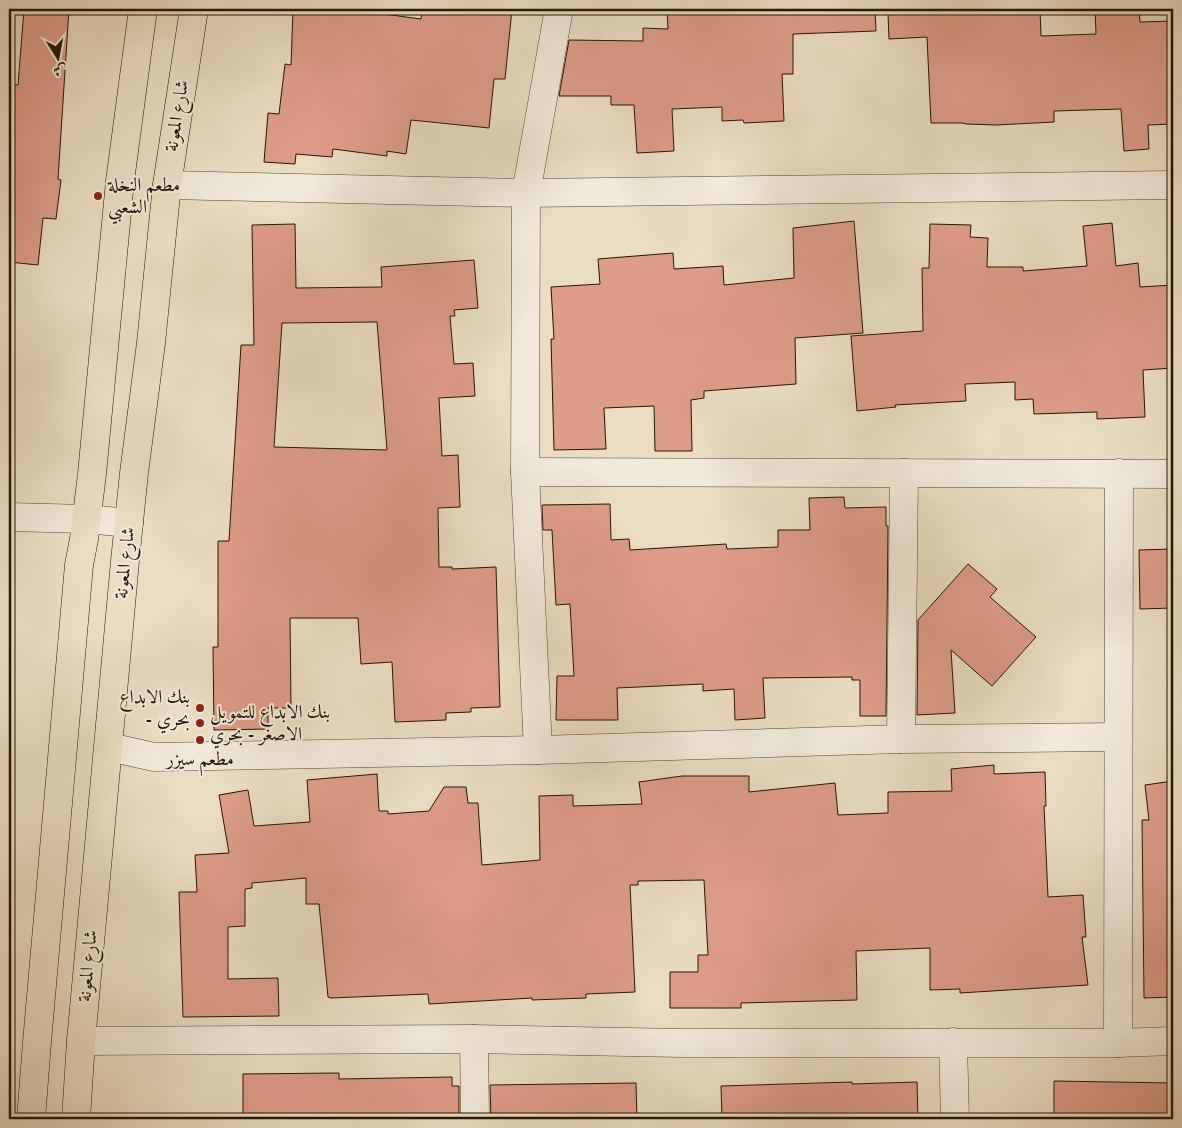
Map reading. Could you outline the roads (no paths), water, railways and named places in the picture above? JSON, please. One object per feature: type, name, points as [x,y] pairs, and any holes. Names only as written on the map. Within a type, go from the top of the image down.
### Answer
[{"type":"highway","points":[[31,1119],[79,565],[87,519],[120,181],[143,9]]},
{"type":"highway","name":"شارع المعونة","points":[[76,1119],[81,1041],[129,523],[167,185],[194,9]]},
{"type":"street","points":[[538,750],[526,472],[526,193],[559,9]]},
{"type":"street","points":[[167,185],[526,193],[1173,185]]},
{"type":"street","points":[[526,472],[1173,474]]},
{"type":"street","points":[[901,739],[904,473]]},
{"type":"street","points":[[1118,1043],[1119,473]]},
{"type":"street","points":[[9,517],[87,519],[129,523]]},
{"type":"street","points":[[109,748],[154,757],[538,750],[901,739],[1118,737]]},
{"type":"street","points":[[81,1041],[474,1039],[681,1043],[1118,1043],[1173,1041]]},
{"type":"street","points":[[474,1039],[475,1119]]},
{"type":"street","points":[[953,1042],[955,1119]]},
{"type":"place","name":"مطعم النخلة الشعبي","points":[[98,196]]},
{"type":"place","name":"بنك الابداع - بحري","points":[[200,708]]},
{"type":"place","name":"بنك الابداع للتمويل الاصغر - بحري","points":[[200,723]]},
{"type":"place","name":"مطعم سيزر","points":[[200,740]]}]
